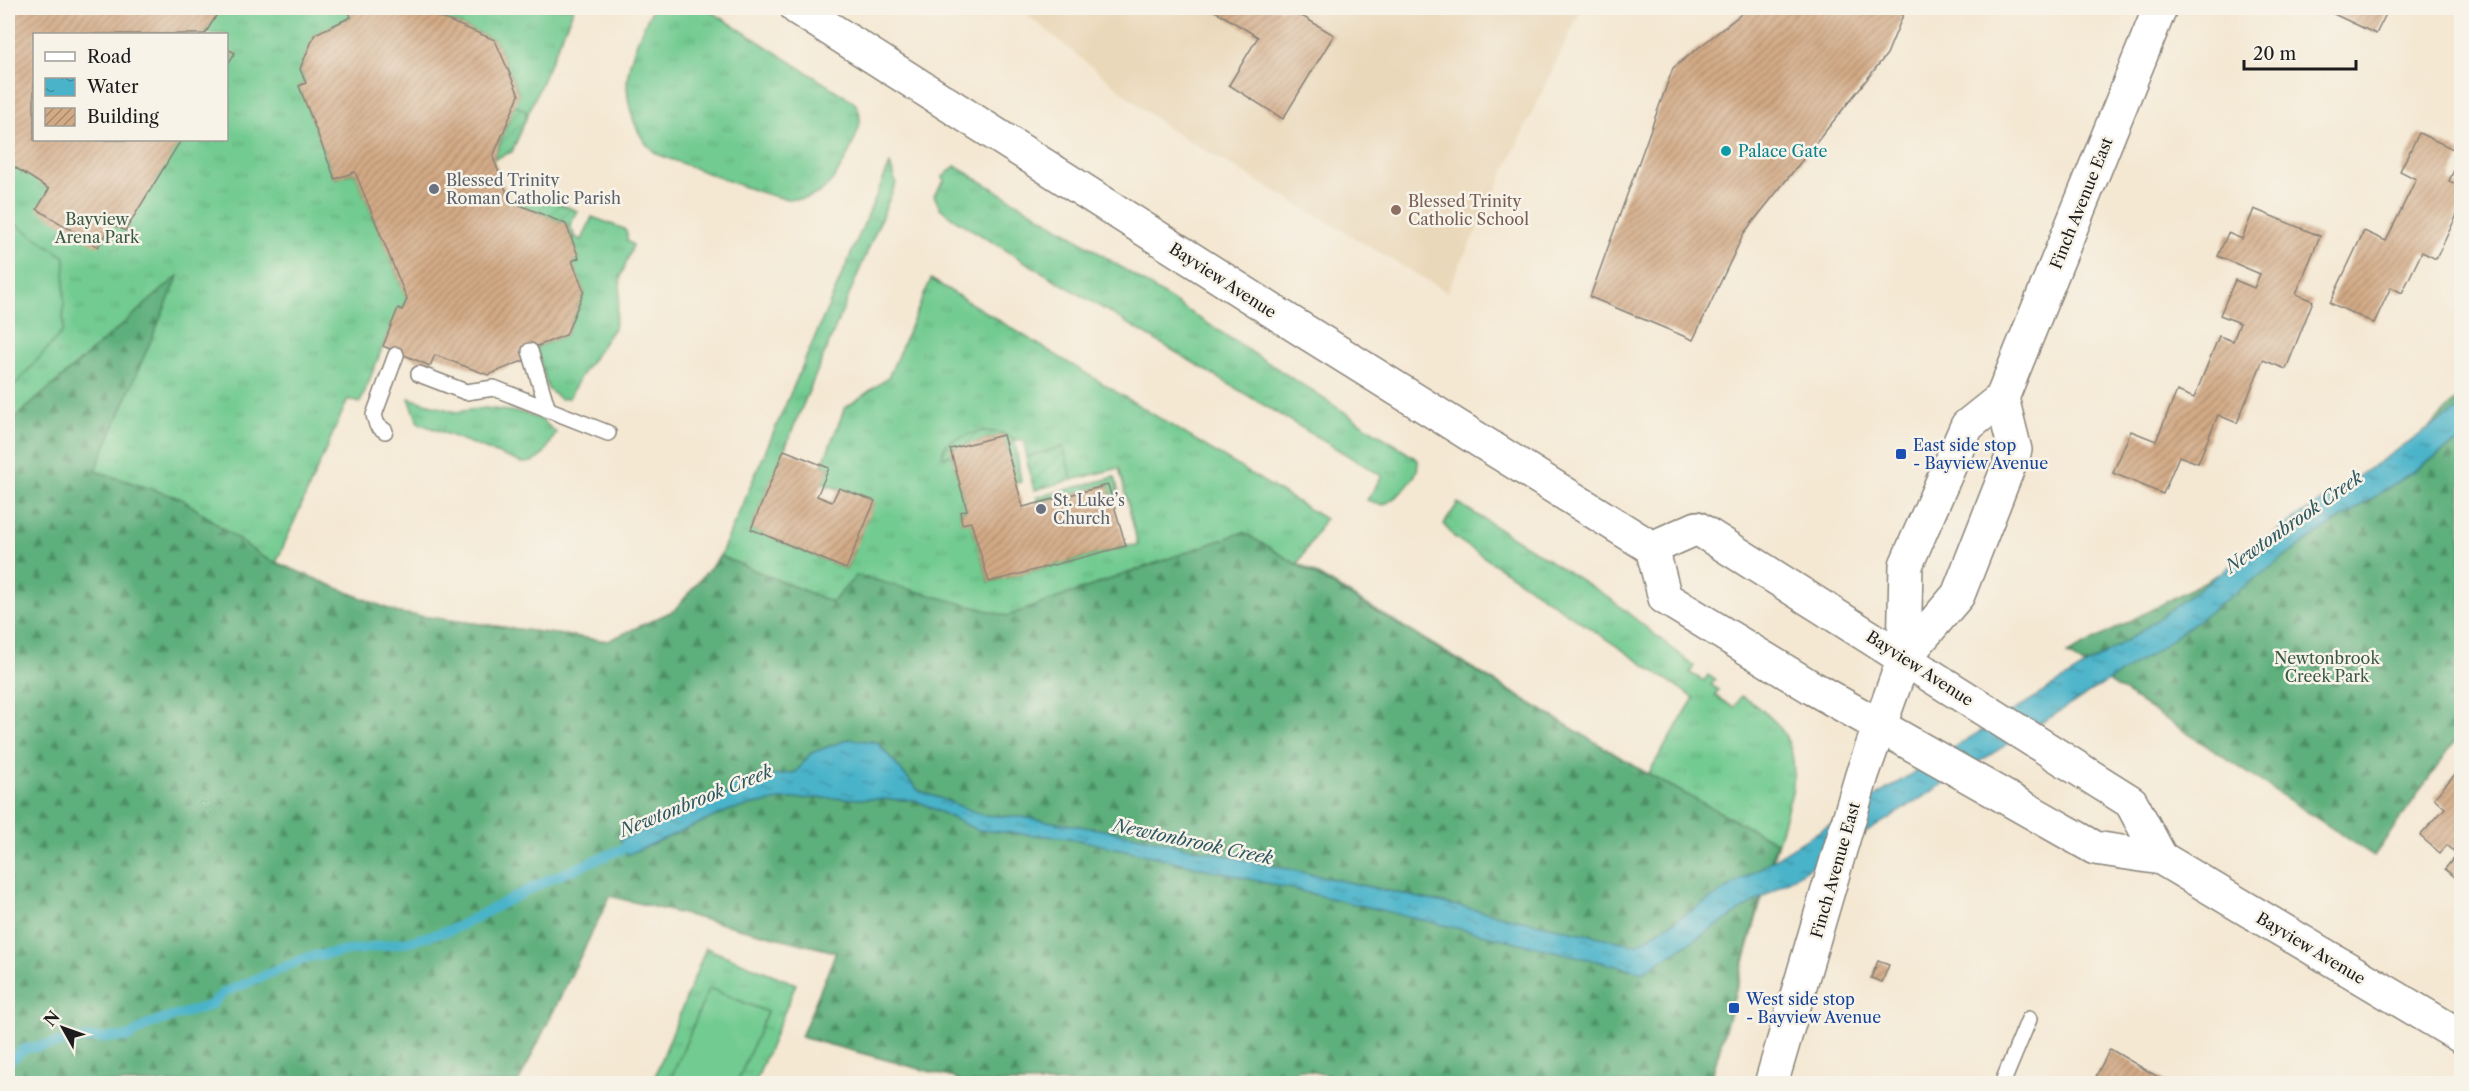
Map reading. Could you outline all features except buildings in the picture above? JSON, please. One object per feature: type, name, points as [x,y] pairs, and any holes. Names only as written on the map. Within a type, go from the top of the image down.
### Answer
[{"type":"main road","name":"Bayview Avenue","points":[[797,8],[1298,327],[1652,548],[1665,598],[1881,728],[2095,848],[2160,858],[2462,1037]]},
{"type":"main road","name":"Finch Avenue East","points":[[1771,1083],[1862,775],[1881,728],[1904,658],[1906,565],[1967,426],[2002,398],[2160,8]]},
{"type":"main road","name":"Finch Avenue East","points":[[1904,658],[1958,596],[2015,450],[2002,398]]},
{"type":"main road","name":"Bayview Avenue","points":[[1652,548],[1697,528],[2131,802],[2160,858]]},
{"type":"lane","points":[[530,351],[548,410]]},
{"type":"lane","points":[[385,431],[377,425],[374,415],[396,355]]},
{"type":"lane","points":[[419,374],[466,392],[494,388],[608,433]]},
{"type":"lane","points":[[2002,1083],[2029,1019]]},
{"type":"shaded area","name":"Blessed Trinity Catholic School","points":[[1019,8],[1582,8],[1447,292],[1167,128]]},
{"type":"green space","name":"Bayview Arena Park","points":[[8,8],[348,8],[351,17],[315,34],[300,69],[306,83],[299,86],[335,179],[355,172],[407,299],[402,310],[398,309],[360,403],[348,399],[276,563],[398,613],[608,641],[675,610],[720,556],[890,164],[896,183],[751,529],[846,569],[874,502],[822,483],[829,468],[822,465],[845,408],[888,378],[931,279],[1325,519],[1298,563],[1648,774],[1694,698],[1454,537],[1444,524],[1458,503],[1608,597],[1694,666],[1690,673],[1704,681],[1708,675],[1715,680],[1711,685],[1719,690],[1715,696],[1734,708],[1741,696],[1767,714],[1777,724],[1790,746],[1794,775],[1792,792],[1710,1083],[1367,1084],[1300,1069],[1275,1084],[963,1083],[954,1078],[801,1037],[836,952],[610,896],[518,1083],[8,1083]],"holes":[[[983,431],[1025,441],[1026,457],[1063,447],[1072,480],[1119,468],[1138,545],[1126,546],[989,582],[971,522],[962,523],[960,512],[967,510],[952,455],[944,457]]]},
{"type":"green space","points":[[418,8],[574,8],[527,116],[524,110],[514,105],[519,94],[495,40]]},
{"type":"green space","points":[[653,8],[706,8],[854,102],[858,108],[860,120],[858,132],[840,170],[829,184],[818,193],[806,198],[779,197],[742,186],[659,155],[650,148],[632,116],[628,79],[636,45]]},
{"type":"green space","points":[[514,105],[525,110],[527,116],[512,152],[494,159]]},
{"type":"green space","points":[[955,166],[1065,231],[1418,460],[1418,467],[1412,480],[1407,487],[1383,505],[1367,500],[1382,476],[954,219],[940,208],[934,195],[945,180],[942,178]]},
{"type":"green space","points":[[529,191],[577,211],[570,225],[575,237],[572,239],[566,224],[510,201]]},
{"type":"green space","points":[[592,217],[624,229],[627,233],[627,241],[633,245],[621,276],[614,328],[580,377],[569,398],[560,399],[548,389],[536,347],[566,335],[584,292],[572,261],[579,258],[572,239],[575,237],[582,240]]},
{"type":"green space","points":[[8,219],[65,257],[63,331],[8,393]]},
{"type":"green space","points":[[179,275],[95,471],[182,499],[263,557],[398,613],[608,641],[675,610],[720,556],[832,602],[857,575],[1007,616],[1243,532],[1648,774],[1776,842],[1710,1083],[1367,1084],[1300,1069],[1275,1084],[963,1083],[954,1078],[801,1037],[836,952],[610,896],[518,1083],[8,1083],[8,424]]},
{"type":"green space","name":"Newtonbrook Creek Park","points":[[2461,395],[2461,733],[2374,856],[2067,654],[2359,500]]},
{"type":"green space","points":[[409,398],[455,412],[486,408],[523,413],[542,420],[556,433],[539,458],[529,463],[522,463],[418,423]]},
{"type":"green space","points":[[983,431],[1003,433],[1015,441],[1021,482],[1016,483],[1003,435],[951,449],[952,455],[943,457],[943,451],[950,441]]},
{"type":"green space","points":[[1063,447],[1072,480],[1034,490],[1026,457]]},
{"type":"green space","points":[[1115,477],[1120,498],[1112,500],[1108,485],[1038,503],[1037,497]]},
{"type":"green space","points":[[706,948],[796,984],[755,1083],[652,1084]]},
{"type":"green space","points":[[709,988],[767,1012],[737,1083],[669,1083]]},
{"type":"water","points":[[2461,407],[2461,440],[2304,543],[2153,653],[1643,972],[1069,838],[977,830],[915,800],[784,799],[730,810],[627,855],[620,840],[726,795],[735,782],[796,772],[811,753],[849,739],[877,742],[918,790],[983,815],[1022,817],[1123,833],[1636,945],[2137,634],[2290,522]]},
{"type":"waterway","name":"Newtonbrook Creek","points":[[8,1063],[24,1049],[88,1038],[128,1037],[149,1024],[211,1005],[223,993],[308,957],[407,942],[451,930],[548,880],[634,844]]},
{"type":"place","name":"Palace Gate","points":[[1726,151]]},
{"type":"place","name":"Blessed Trinity Roman Catholic Parish","points":[[434,189]]},
{"type":"place","name":"Blessed Trinity Catholic School","points":[[1396,210]]},
{"type":"place","name":"East side stop - Bayview Avenue","points":[[1901,454]]},
{"type":"place","name":"St. Luke’s Church","points":[[1041,509]]},
{"type":"place","name":"West side stop - Bayview Avenue","points":[[1734,1008]]}]
